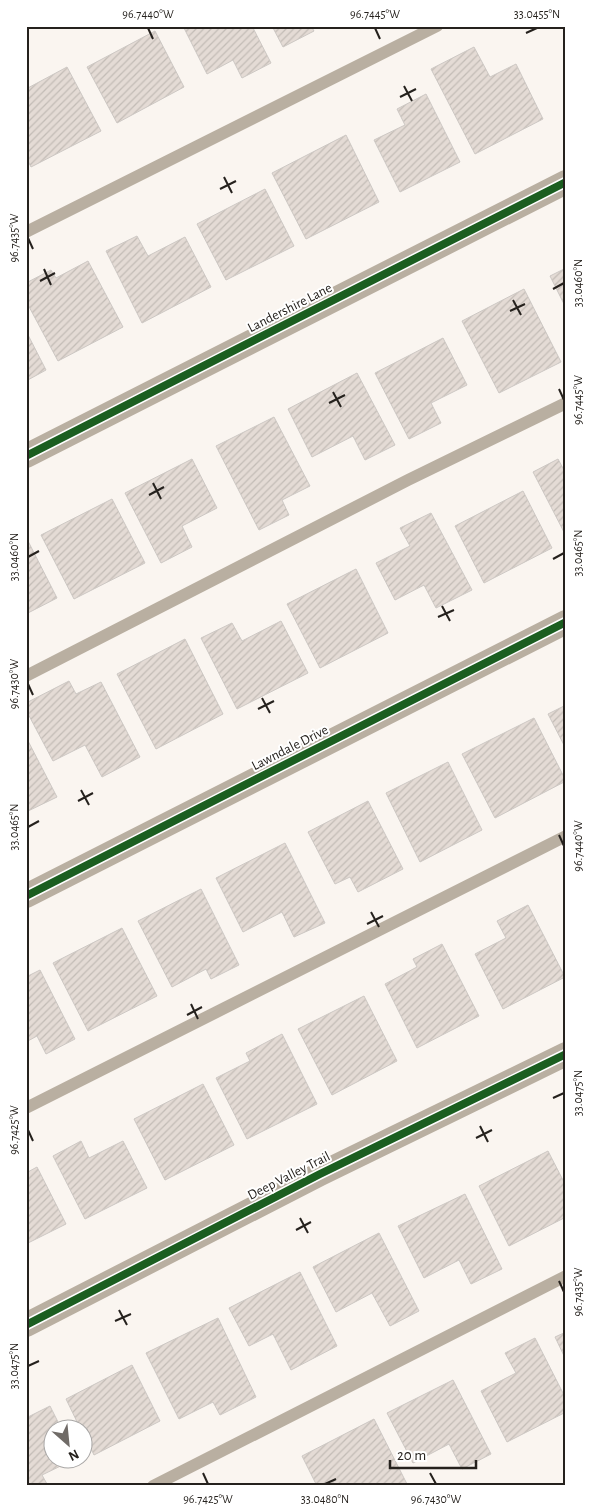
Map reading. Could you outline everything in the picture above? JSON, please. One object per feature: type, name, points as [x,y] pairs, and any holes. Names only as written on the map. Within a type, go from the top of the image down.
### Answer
[{"type":"street","name":"Landershire Lane","points":[[26,456],[566,182]]},
{"type":"street","name":"Lawndale Drive","points":[[26,896],[566,622]]},
{"type":"street","name":"Deep Valley Trail","points":[[26,1325],[320,1174],[566,1054]]},
{"type":"lane","points":[[26,232],[437,26]]},
{"type":"lane","points":[[26,676],[408,480],[566,403]]},
{"type":"lane","points":[[26,1108],[566,836]]},
{"type":"lane","points":[[153,1486],[566,1276]]},
{"type":"building","points":[[183,26],[252,26],[271,63],[242,78],[233,60],[207,74]]},
{"type":"building","points":[[272,26],[311,26],[314,31],[283,47]]},
{"type":"building","points":[[155,31],[184,87],[117,123],[87,67]]},
{"type":"building","points":[[474,47],[490,77],[516,64],[543,119],[475,154],[431,69]]},
{"type":"building","points":[[67,67],[101,131],[31,167],[26,157],[26,89]]},
{"type":"building","points":[[426,94],[460,162],[400,192],[374,140],[405,125],[397,109]]},
{"type":"building","points":[[346,135],[379,202],[306,239],[272,173]]},
{"type":"building","points":[[265,189],[294,246],[226,280],[197,224]]},
{"type":"building","points":[[137,236],[148,256],[185,237],[211,287],[142,323],[106,251]]},
{"type":"building","points":[[88,261],[123,327],[58,361],[26,301],[26,283],[51,270],[56,278]]},
{"type":"building","points":[[566,268],[566,308],[550,276]]},
{"type":"building","points":[[524,289],[561,362],[499,393],[462,321]]},
{"type":"building","points":[[26,331],[46,370],[26,381]]},
{"type":"building","points":[[443,338],[467,385],[431,403],[441,423],[409,439],[375,373]]},
{"type":"building","points":[[357,373],[395,445],[365,460],[353,436],[312,457],[288,409]]},
{"type":"building","points":[[274,417],[310,486],[282,500],[289,515],[259,530],[216,446]]},
{"type":"building","points":[[192,459],[217,508],[182,526],[192,547],[161,563],[125,493]]},
{"type":"building","points":[[558,459],[566,471],[566,536],[533,472]]},
{"type":"building","points":[[523,491],[552,548],[484,583],[455,526]]},
{"type":"building","points":[[112,499],[145,563],[74,599],[41,535]]},
{"type":"building","points":[[431,513],[472,590],[436,608],[424,585],[395,600],[376,563],[410,546],[400,528]]},
{"type":"building","points":[[28,541],[57,598],[26,614],[26,542]]},
{"type":"building","points":[[356,569],[388,633],[320,668],[287,604]]},
{"type":"building","points":[[281,621],[308,673],[237,709],[201,638],[232,623],[242,641]]},
{"type":"building","points":[[185,639],[223,714],[156,749],[117,674]]},
{"type":"building","points":[[69,681],[76,694],[101,682],[140,757],[102,777],[85,745],[53,761],[26,710],[26,703]]},
{"type":"building","points":[[566,705],[566,749],[548,714]]},
{"type":"building","points":[[534,718],[566,781],[495,818],[462,754]]},
{"type":"building","points":[[26,737],[57,797],[26,812]]},
{"type":"building","points":[[448,762],[482,830],[420,862],[386,793]]},
{"type":"building","points":[[368,801],[403,869],[358,892],[350,877],[335,884],[308,832]]},
{"type":"building","points":[[285,843],[325,923],[294,937],[282,912],[243,932],[216,878]]},
{"type":"building","points":[[201,889],[239,965],[211,979],[206,969],[172,987],[138,921]]},
{"type":"building","points":[[528,905],[565,977],[503,1009],[475,954],[506,938],[497,921]]},
{"type":"building","points":[[122,928],[157,996],[88,1031],[53,963]]},
{"type":"building","points":[[442,944],[479,1016],[417,1048],[385,984],[417,967],[413,959]]},
{"type":"building","points":[[40,970],[75,1039],[46,1054],[37,1036],[26,1042],[26,977]]},
{"type":"building","points":[[364,996],[397,1061],[332,1095],[298,1029]]},
{"type":"building","points":[[282,1034],[317,1104],[247,1139],[216,1078],[250,1061],[246,1053]]},
{"type":"building","points":[[203,1084],[234,1145],[165,1180],[134,1119]]},
{"type":"building","points":[[81,1141],[89,1158],[123,1141],[147,1188],[85,1219],[53,1156]]},
{"type":"building","points":[[548,1151],[566,1186],[566,1217],[509,1246],[479,1186]]},
{"type":"building","points":[[37,1167],[66,1224],[26,1244],[26,1173]]},
{"type":"building","points":[[465,1194],[502,1269],[471,1284],[459,1260],[424,1278],[398,1226]]},
{"type":"building","points":[[379,1233],[419,1311],[390,1326],[372,1293],[336,1312],[313,1267]]},
{"type":"building","points":[[300,1272],[337,1346],[291,1370],[273,1334],[249,1346],[229,1308]]},
{"type":"building","points":[[218,1318],[256,1397],[220,1415],[213,1402],[179,1419],[146,1353]]},
{"type":"building","points":[[566,1332],[566,1360],[555,1337]]},
{"type":"building","points":[[535,1338],[566,1399],[566,1412],[507,1442],[481,1391],[516,1373],[505,1353]]},
{"type":"building","points":[[132,1365],[160,1421],[94,1455],[92,1451],[92,1420],[76,1420],[66,1399]]},
{"type":"building","points":[[453,1380],[491,1454],[462,1469],[449,1444],[413,1463],[387,1413]]},
{"type":"building","points":[[50,1406],[57,1420],[42,1420],[42,1470],[52,1470],[42,1475],[47,1484],[43,1486],[26,1486],[26,1418]]},
{"type":"building","points":[[374,1419],[408,1486],[317,1486],[302,1456]]},
{"type":"cycle path","points":[[26,456],[566,182]]},
{"type":"cycle path","points":[[26,896],[566,622]]},
{"type":"cycle path","points":[[26,1325],[320,1174],[566,1054]]}]
